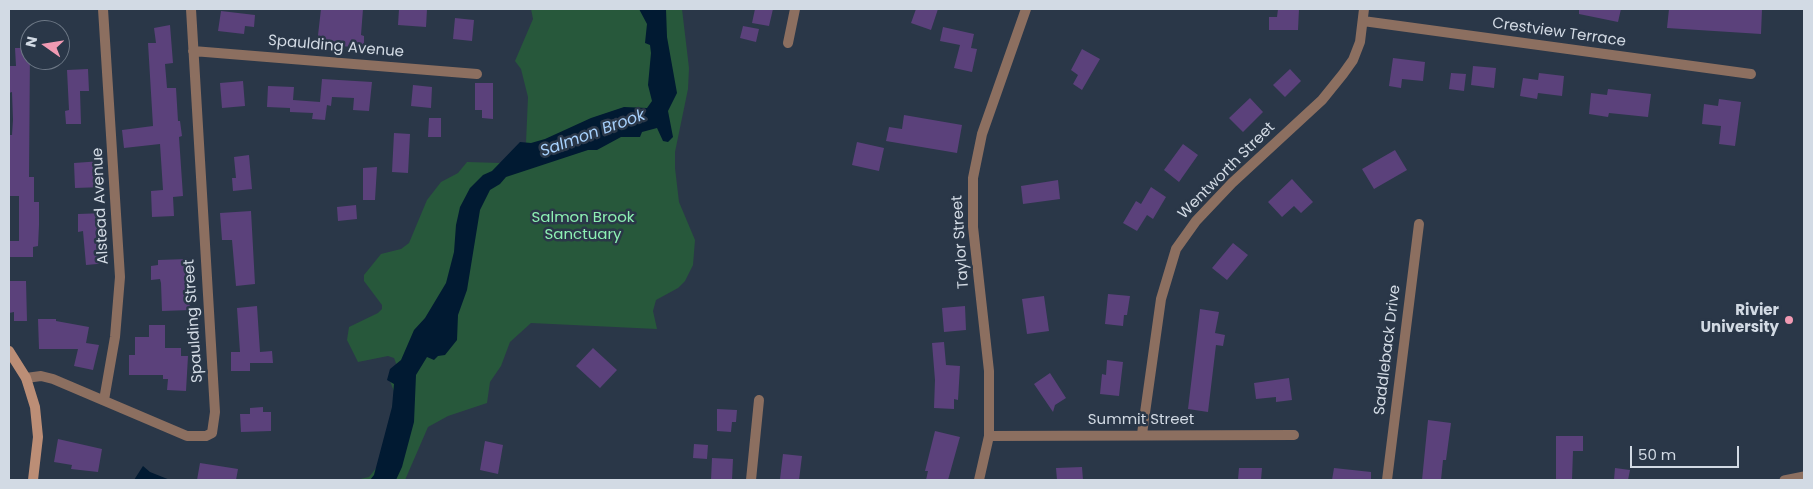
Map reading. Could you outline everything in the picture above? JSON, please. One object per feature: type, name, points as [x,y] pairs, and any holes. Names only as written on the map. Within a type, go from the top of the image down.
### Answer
[{"type":"street","name":"Alstead Avenue","points":[[103,9],[120,268],[116,328],[104,400]]},
{"type":"street","name":"Spaulding Street","points":[[26,378],[48,377],[187,436],[206,436],[212,433],[214,402],[191,9]]},
{"type":"street","points":[[788,42],[795,9]]},
{"type":"street","name":"Taylor Street","points":[[979,480],[989,436],[989,371],[972,226],[973,178],[982,134],[1025,9]]},
{"type":"street","name":"Wentworth Street","points":[[1142,434],[1160,299],[1176,249],[1196,221],[1232,183],[1322,100],[1353,60],[1364,22],[1364,9]]},
{"type":"street","name":"Crestview Terrace","points":[[1364,22],[1751,74]]},
{"type":"street","name":"Spaulding Avenue","points":[[193,51],[477,74]]},
{"type":"street","name":"Saddleback Drive","points":[[1387,480],[1419,224]]},
{"type":"street","points":[[9,351],[26,378],[32,393],[37,421],[37,453],[33,480]]},
{"type":"street","points":[[751,480],[759,400]]},
{"type":"street","name":"Summit Street","points":[[989,436],[1294,435]]},
{"type":"lane","points":[[1784,480],[1804,476]]},
{"type":"green space","name":"Salmon Brook Sanctuary","points":[[531,9],[682,9],[689,68],[688,89],[675,152],[675,168],[679,202],[695,240],[693,265],[685,281],[678,288],[656,300],[653,311],[657,329],[531,323],[510,342],[501,366],[490,382],[487,403],[448,416],[428,427],[405,480],[356,480],[369,477],[381,462],[395,394],[390,381],[397,366],[394,358],[388,356],[358,362],[347,340],[349,327],[378,313],[382,309],[382,305],[364,281],[364,275],[381,254],[401,249],[409,243],[427,200],[441,182],[458,173],[467,162],[501,163],[526,143],[528,97],[521,69],[515,61],[533,19]]},
{"type":"water","name":"Salmon Brook","points":[[639,9],[666,9],[667,37],[677,93],[668,111],[673,137],[668,142],[663,141],[657,128],[642,132],[640,137],[621,137],[597,150],[588,150],[506,177],[500,184],[490,190],[480,210],[467,290],[458,315],[457,340],[445,355],[438,356],[434,360],[427,357],[416,375],[414,422],[402,467],[396,480],[370,480],[374,475],[392,407],[394,384],[387,380],[390,369],[401,360],[414,330],[425,318],[446,283],[454,252],[456,225],[460,207],[470,188],[483,175],[492,171],[520,142],[531,143],[545,139],[591,118],[624,107],[647,108],[652,101],[648,85],[651,53],[650,45],[645,43],[647,24]]},
{"type":"water","points":[[143,466],[150,472],[170,480],[134,480]]},
{"type":"building","points":[[321,9],[363,9],[361,35],[364,36],[364,48],[317,44]]},
{"type":"building","points":[[399,9],[427,9],[426,27],[398,25]]},
{"type":"building","points":[[755,9],[773,9],[769,26],[752,23]]},
{"type":"building","points":[[916,9],[938,9],[931,30],[911,23]]},
{"type":"building","points":[[1278,9],[1299,9],[1298,30],[1269,30],[1269,17],[1277,17]]},
{"type":"building","points":[[1579,9],[1621,9],[1618,22],[1579,14]]},
{"type":"building","points":[[1669,9],[1762,9],[1761,34],[1667,28]]},
{"type":"building","points":[[221,11],[255,15],[254,27],[245,26],[244,34],[218,31]]},
{"type":"building","points":[[455,18],[474,20],[472,41],[453,39]]},
{"type":"building","points":[[170,25],[173,63],[165,64],[167,88],[176,88],[178,121],[180,121],[182,136],[179,137],[183,196],[173,197],[174,216],[152,217],[151,191],[163,190],[160,144],[124,148],[122,130],[153,126],[148,43],[156,43],[154,28]]},
{"type":"building","points":[[743,26],[759,29],[756,42],[740,38]]},
{"type":"building","points":[[943,27],[974,34],[971,48],[977,49],[972,72],[954,68],[960,45],[940,41]]},
{"type":"building","points":[[15,48],[20,48],[20,70],[30,70],[29,177],[34,177],[34,202],[39,202],[38,246],[33,247],[33,257],[9,257],[9,241],[19,241],[19,196],[9,196],[9,135],[12,135],[13,120],[12,92],[9,93],[9,66],[16,66]]},
{"type":"building","points":[[1082,49],[1100,59],[1082,90],[1073,84],[1078,75],[1071,70]]},
{"type":"building","points":[[1393,58],[1425,62],[1423,81],[1402,79],[1401,88],[1389,86]]},
{"type":"building","points":[[1473,66],[1496,68],[1494,88],[1471,85]]},
{"type":"building","points":[[88,69],[89,91],[80,91],[81,124],[66,124],[65,111],[69,110],[67,70]]},
{"type":"building","points":[[1290,69],[1301,81],[1285,97],[1273,85]]},
{"type":"building","points":[[1451,73],[1466,74],[1464,91],[1449,89]]},
{"type":"building","points":[[1539,73],[1564,76],[1562,96],[1538,93],[1537,99],[1520,96],[1523,78],[1538,80]]},
{"type":"building","points":[[322,79],[372,82],[369,111],[353,110],[354,98],[332,97],[331,106],[327,105],[325,120],[312,119],[313,113],[290,112],[290,108],[267,107],[268,86],[294,87],[293,100],[320,102]]},
{"type":"building","points":[[243,81],[245,106],[222,108],[220,83]]},
{"type":"building","points":[[475,83],[493,83],[493,119],[482,118],[482,110],[475,110]]},
{"type":"building","points":[[413,85],[432,87],[431,108],[411,106]]},
{"type":"building","points":[[1608,89],[1651,94],[1648,117],[1609,113],[1608,117],[1589,114],[1591,93],[1607,95]]},
{"type":"building","points":[[1250,98],[1263,112],[1243,132],[1229,118]]},
{"type":"building","points":[[1719,99],[1741,102],[1735,146],[1719,144],[1721,126],[1702,124],[1704,104],[1718,106]]},
{"type":"building","points":[[904,115],[962,125],[957,153],[886,141],[889,127],[902,129]]},
{"type":"building","points":[[429,118],[441,118],[441,137],[428,137]]},
{"type":"building","points":[[394,133],[410,134],[408,173],[392,172]]},
{"type":"building","points":[[857,142],[884,148],[879,171],[852,165]]},
{"type":"building","points":[[1183,144],[1198,155],[1179,182],[1164,170]]},
{"type":"building","points":[[1395,150],[1407,170],[1374,189],[1362,169]]},
{"type":"building","points":[[249,155],[252,189],[233,191],[232,178],[236,178],[234,157]]},
{"type":"building","points":[[102,161],[104,187],[75,188],[74,163]]},
{"type":"building","points":[[377,167],[375,200],[363,200],[363,168]]},
{"type":"building","points":[[1292,179],[1313,202],[1301,213],[1294,206],[1282,217],[1268,202]]},
{"type":"building","points":[[1058,180],[1060,199],[1023,204],[1021,186]]},
{"type":"building","points":[[1151,187],[1166,197],[1153,219],[1147,215],[1137,231],[1123,223],[1136,201],[1141,204]]},
{"type":"building","points":[[356,205],[357,219],[338,221],[337,207]]},
{"type":"building","points":[[251,211],[255,284],[236,286],[232,240],[222,240],[220,213]]},
{"type":"building","points":[[106,213],[108,263],[86,265],[83,231],[78,232],[78,214]]},
{"type":"building","points":[[1233,243],[1248,255],[1227,280],[1212,268]]},
{"type":"building","points":[[187,259],[190,310],[162,311],[161,283],[160,279],[151,280],[151,266],[158,265],[158,260]]},
{"type":"building","points":[[9,281],[26,281],[27,321],[14,321],[14,312],[9,313]]},
{"type":"building","points":[[1108,294],[1130,296],[1127,315],[1124,315],[1123,326],[1105,324]]},
{"type":"building","points":[[1044,296],[1049,331],[1027,334],[1022,299]]},
{"type":"building","points":[[257,306],[260,352],[272,351],[273,363],[250,363],[250,371],[231,371],[231,352],[240,352],[237,308]]},
{"type":"building","points":[[965,306],[966,330],[944,332],[942,308]]},
{"type":"building","points":[[1200,309],[1219,312],[1215,333],[1225,335],[1223,346],[1216,345],[1208,412],[1188,409]]},
{"type":"building","points":[[38,319],[56,319],[56,321],[89,327],[86,343],[99,345],[93,370],[74,366],[78,349],[39,349]]},
{"type":"building","points":[[149,325],[165,325],[165,348],[181,348],[181,356],[188,356],[186,391],[167,390],[168,379],[163,379],[163,375],[129,375],[129,355],[135,355],[135,337],[149,337]]},
{"type":"building","points":[[944,342],[946,365],[960,366],[958,400],[954,399],[954,409],[934,408],[935,380],[932,343]]},
{"type":"building","points":[[593,348],[617,370],[600,388],[576,366]]},
{"type":"building","points":[[1107,360],[1123,362],[1119,396],[1100,394],[1102,374],[1106,375]]},
{"type":"building","points":[[1050,373],[1066,398],[1055,405],[1053,412],[1034,384]]},
{"type":"building","points":[[1289,378],[1292,400],[1276,402],[1276,397],[1256,399],[1254,383]]},
{"type":"building","points":[[263,407],[263,412],[271,412],[271,431],[241,432],[240,414],[250,414],[250,408]]},
{"type":"building","points":[[717,409],[737,410],[736,422],[732,422],[731,432],[717,431]]},
{"type":"building","points":[[1428,420],[1451,423],[1441,480],[1422,480]]},
{"type":"building","points":[[935,431],[960,437],[948,480],[926,480],[928,471],[925,471]]},
{"type":"building","points":[[1556,436],[1583,436],[1583,451],[1573,451],[1572,480],[1556,480]]},
{"type":"building","points":[[58,439],[102,449],[98,472],[71,469],[72,465],[54,462]]},
{"type":"building","points":[[485,441],[503,445],[498,474],[480,470]]},
{"type":"building","points":[[694,444],[708,445],[707,459],[693,458]]},
{"type":"building","points":[[783,454],[802,456],[799,480],[780,479]]},
{"type":"building","points":[[712,458],[733,459],[732,480],[711,480]]},
{"type":"building","points":[[200,463],[238,469],[236,480],[197,480]]},
{"type":"building","points":[[1082,467],[1083,480],[1057,480],[1056,468]]},
{"type":"building","points":[[1239,468],[1262,468],[1261,480],[1238,480]]},
{"type":"building","points":[[1334,468],[1371,472],[1371,480],[1332,480]]},
{"type":"building","points":[[1615,468],[1630,470],[1628,480],[1614,480]]},
{"type":"place","name":"Rivier University","points":[[1789,320]]}]
